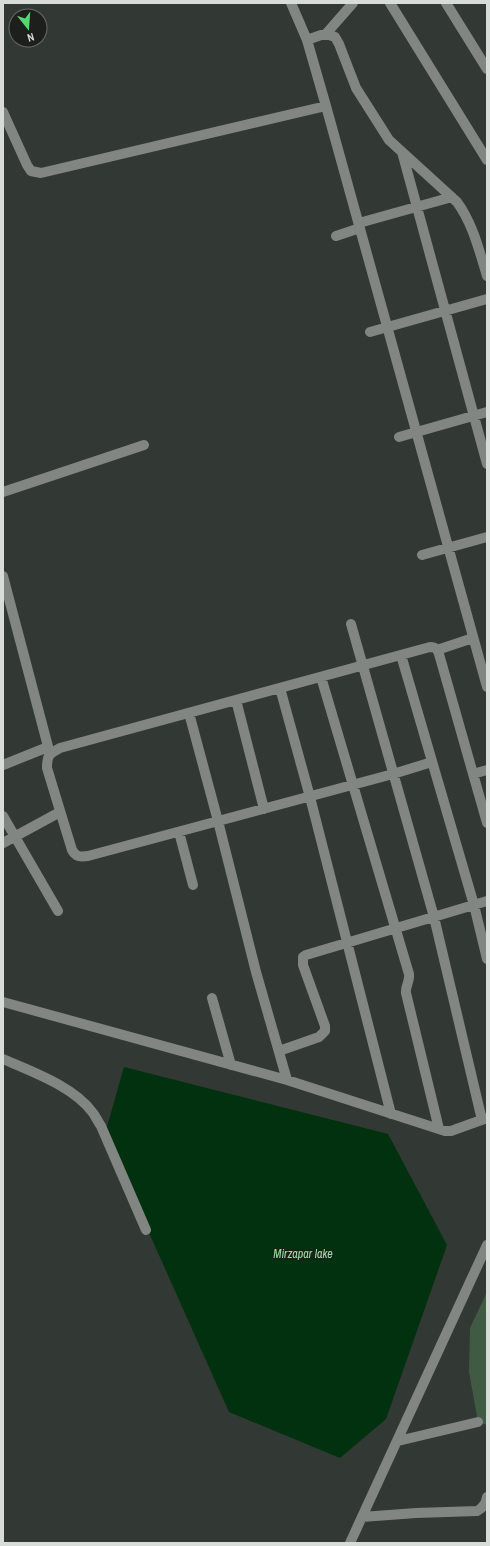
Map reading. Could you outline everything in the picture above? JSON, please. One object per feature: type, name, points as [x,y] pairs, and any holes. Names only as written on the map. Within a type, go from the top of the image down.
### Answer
[{"type":"street","points":[[290,3],[307,40],[487,687]]},
{"type":"street","points":[[325,35],[347,8],[353,3]]},
{"type":"street","points":[[390,3],[487,160]]},
{"type":"street","points":[[446,3],[487,69]]},
{"type":"street","points":[[307,40],[321,35],[335,37],[351,77],[389,140],[452,197],[464,212],[476,238],[487,276]]},
{"type":"street","points":[[3,112],[27,165],[31,171],[41,173],[326,106]]},
{"type":"street","points":[[402,152],[487,464]]},
{"type":"street","points":[[336,236],[359,225],[452,197]]},
{"type":"street","points":[[370,332],[487,299]]},
{"type":"street","points":[[399,438],[487,412]]},
{"type":"street","points":[[3,492],[144,445]]},
{"type":"street","points":[[422,556],[487,537]]},
{"type":"street","points":[[3,576],[49,750],[47,760],[48,768],[60,812],[75,855],[80,857],[88,856],[310,797],[432,762]]},
{"type":"street","points":[[3,1002],[287,1080],[439,1129],[450,1131],[484,1119],[434,917],[351,624]]},
{"type":"street","points":[[437,650],[473,638]]},
{"type":"street","points":[[3,766],[49,750],[321,677],[430,646],[437,650],[487,823]]},
{"type":"street","points":[[477,650],[487,647]]},
{"type":"street","points":[[401,655],[474,905],[487,959]]},
{"type":"street","points":[[321,677],[410,978],[405,989],[439,1129]]},
{"type":"street","points":[[280,688],[310,797],[390,1114]]},
{"type":"street","points":[[236,700],[264,809]]},
{"type":"street","points":[[189,713],[218,821],[253,962],[287,1080]]},
{"type":"street","points":[[473,774],[487,770]]},
{"type":"street","points":[[3,843],[60,812]]},
{"type":"street","points":[[3,816],[58,911]]},
{"type":"street","points":[[179,832],[193,885]]},
{"type":"street","points":[[279,1051],[319,1038],[325,1031],[325,1026],[303,964],[303,957],[487,901]]},
{"type":"street","points":[[212,998],[231,1065]]},
{"type":"street","points":[[3,1059],[53,1081],[68,1090],[93,1112],[101,1126],[146,1230]]},
{"type":"street","points":[[352,1539],[487,1245]]},
{"type":"street","points":[[398,1441],[478,1422]]},
{"type":"street","points":[[362,1517],[477,1511],[486,1504],[487,1497]]},
{"type":"shaded area","points":[[487,1292],[487,1425],[478,1422],[469,1372],[470,1328]]},
{"type":"water","name":"Mirzapar lake","points":[[124,1067],[388,1134],[447,1245],[386,1419],[340,1458],[229,1412],[105,1134]]}]
